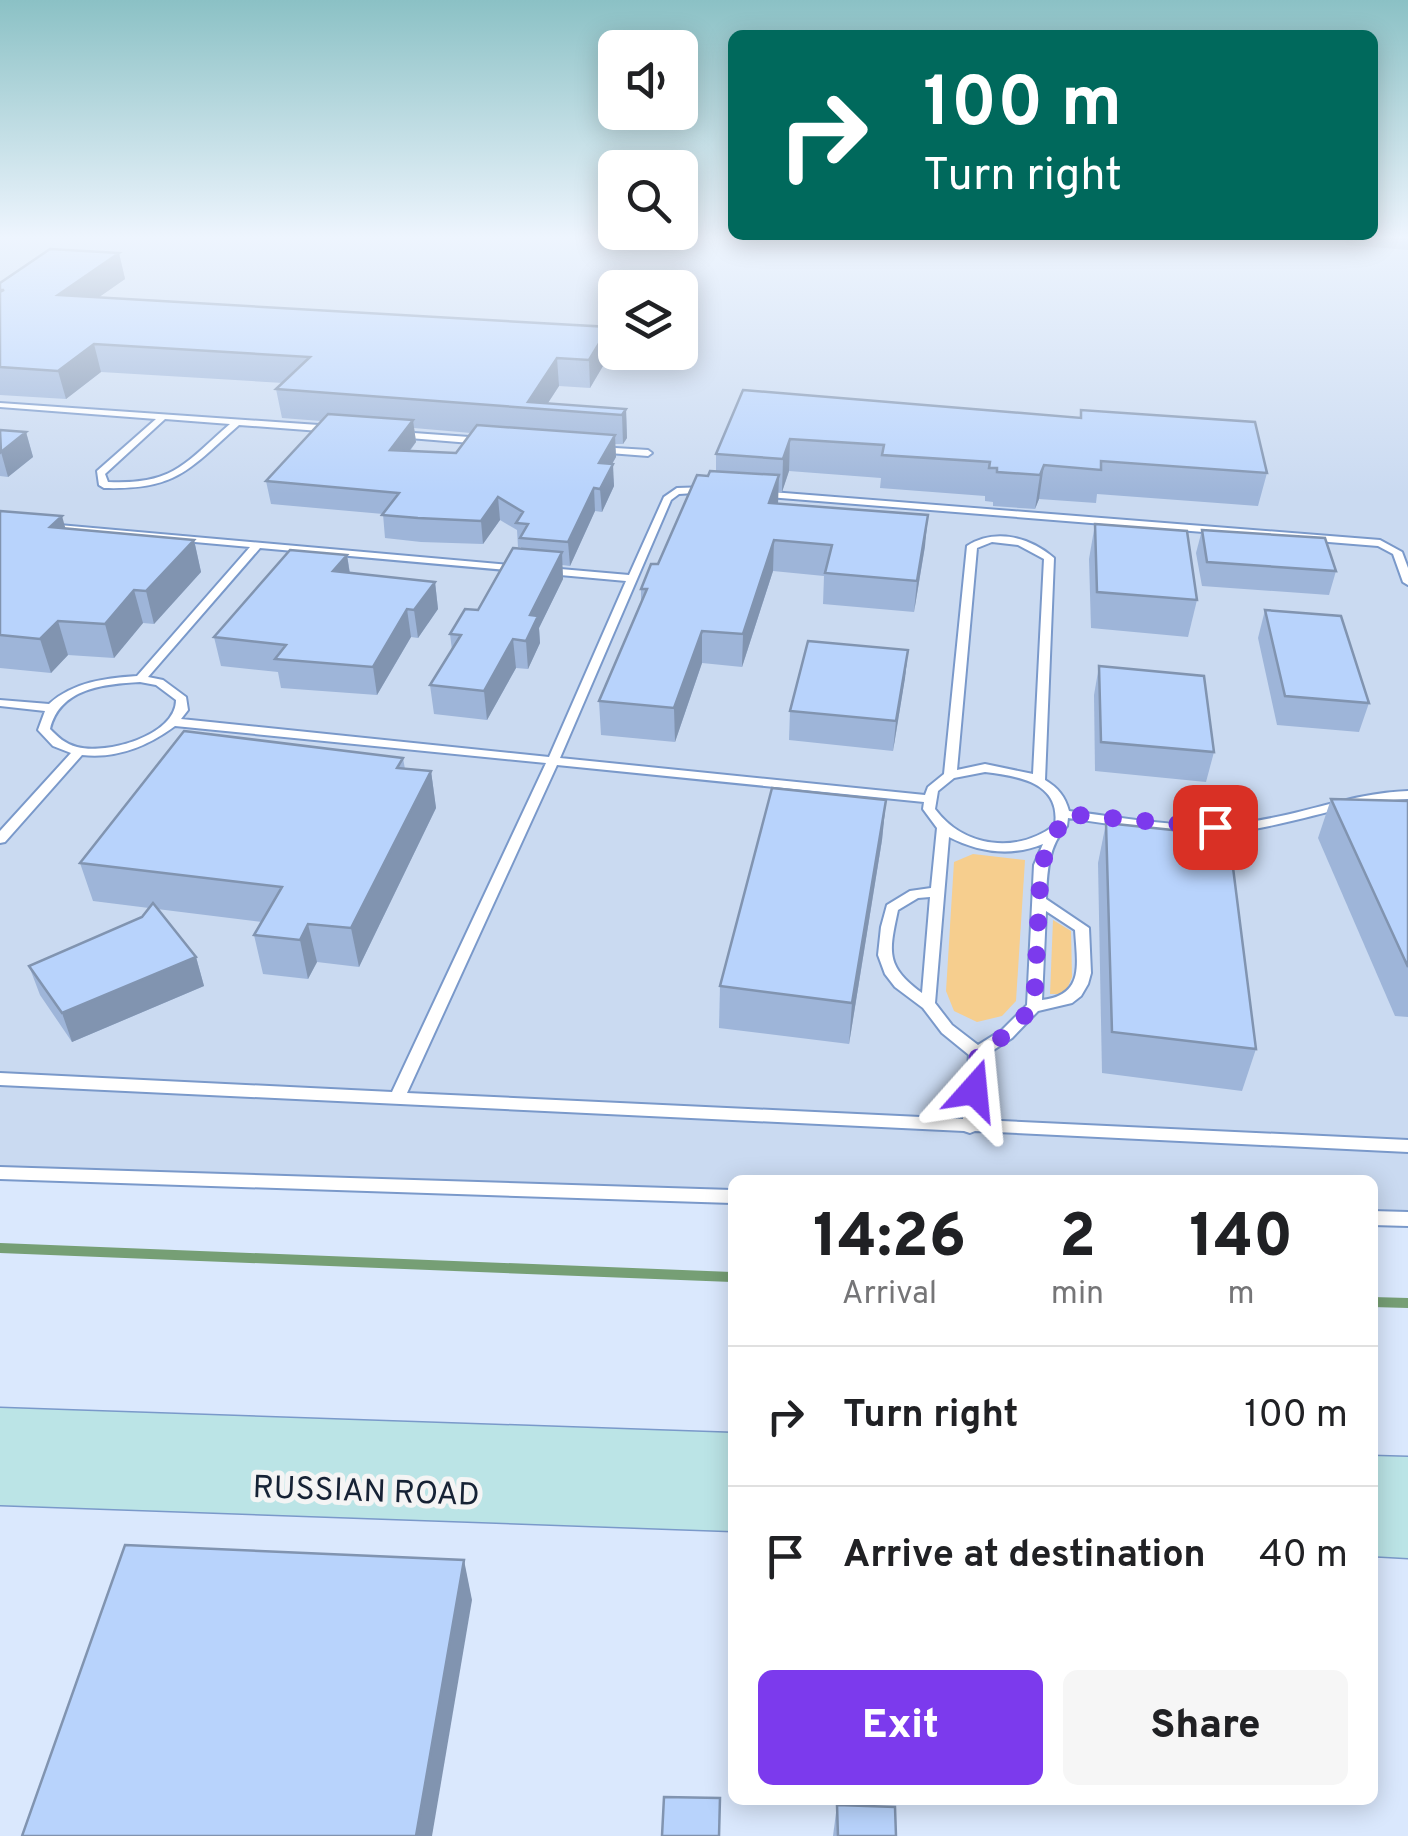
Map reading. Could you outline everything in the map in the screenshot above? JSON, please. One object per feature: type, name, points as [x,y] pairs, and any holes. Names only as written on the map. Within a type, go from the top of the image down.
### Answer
[{"type":"main road","name":"RUSSIAN ROAD","points":[[0,1432],[728,1457]]},
{"type":"main road","name":"RUSSIAN ROAD","points":[[0,1480],[728,1506]]},
{"type":"main road","points":[[1378,1480],[1408,1482]]},
{"type":"main road","points":[[1378,1530],[1408,1532]]},
{"type":"lane","points":[[0,405],[355,431]]},
{"type":"lane","points":[[163,417],[100,472],[104,484],[144,488],[168,481],[237,422]]},
{"type":"lane","points":[[394,434],[492,442]]},
{"type":"lane","points":[[590,449],[648,454]]},
{"type":"lane","points":[[398,1096],[554,761],[667,499],[677,491],[714,490]]},
{"type":"lane","points":[[751,493],[1380,542],[1397,552],[1408,582]]},
{"type":"lane","points":[[1010,538],[1014,514]]},
{"type":"lane","points":[[40,525],[632,578]]},
{"type":"lane","points":[[950,776],[972,546],[985,539],[1010,538],[1049,558],[1040,781]]},
{"type":"lane","points":[[140,680],[258,544]]},
{"type":"lane","points":[[0,703],[51,708],[90,686],[140,680],[174,689],[182,698],[182,710],[175,722],[134,745],[79,750],[50,739],[44,730],[51,708]]},
{"type":"lane","points":[[175,722],[929,799]]},
{"type":"lane","points":[[0,839],[79,750]]},
{"type":"lane","points":[[978,1053],[1007,1034],[1034,1006],[1041,865],[1065,814],[1062,802],[1040,781],[985,768],[950,776],[932,790],[929,809],[943,828],[958,837],[998,847],[1018,847],[1052,836]]},
{"type":"lane","points":[[1065,814],[1183,827],[1248,826],[1342,801],[1408,796]]},
{"type":"lane","points":[[928,1004],[943,828]]},
{"type":"lane","points":[[935,892],[915,894],[892,908],[882,952],[892,980],[928,1004],[947,1029],[978,1053]]},
{"type":"lane","points":[[1034,1006],[1058,1005],[1078,992],[1085,977],[1082,928],[1039,901]]},
{"type":"lane","points":[[970,1127],[978,1053]]},
{"type":"lane","points":[[0,1080],[1408,1146]]},
{"type":"lane","points":[[0,1173],[728,1197]]},
{"type":"lane","points":[[1378,1218],[1408,1220]]},
{"type":"shaded area","points":[[0,323],[598,323],[598,370],[698,370],[698,323],[1408,323],[1408,1227],[1378,1226],[1378,1175],[728,1175],[728,1204],[0,1180]]},
{"type":"shaded area","points":[[973,854],[1025,860],[1016,1001],[1002,1016],[977,1022],[954,1011],[946,991],[954,862]]},
{"type":"shaded area","points":[[1053,920],[1071,931],[1072,977],[1065,994],[1050,994]]},
{"type":"building","points":[[0,323],[535,323],[598,326],[598,345],[589,360],[557,358],[528,402],[626,409],[622,415],[276,389],[310,357],[94,344],[58,371],[0,367]]},
{"type":"building","points":[[743,390],[1081,418],[1081,410],[1255,422],[1267,473],[1101,461],[1101,470],[1044,465],[1040,475],[997,472],[997,468],[989,468],[990,462],[882,455],[884,445],[790,439],[783,459],[716,454]]},
{"type":"building","points":[[328,414],[413,420],[390,450],[456,453],[477,425],[615,435],[599,463],[613,464],[600,489],[594,488],[568,542],[520,538],[528,524],[516,523],[523,512],[498,497],[481,521],[418,518],[382,515],[399,493],[266,481]]},
{"type":"building","points":[[0,430],[26,432],[1,452]]},
{"type":"building","points":[[710,471],[779,475],[769,503],[928,515],[917,581],[825,573],[832,545],[774,540],[743,634],[702,631],[674,708],[599,701],[647,589],[641,589],[651,564],[658,564],[697,475],[708,476]]},
{"type":"building","points":[[0,511],[62,516],[50,527],[194,540],[146,591],[134,590],[105,624],[58,621],[40,639],[0,635]]},
{"type":"building","points":[[1095,524],[1187,531],[1197,600],[1097,592]]},
{"type":"building","points":[[1202,530],[1325,538],[1336,571],[1207,562]]},
{"type":"building","points":[[513,548],[562,552],[530,615],[538,616],[526,641],[513,639],[484,691],[430,685],[461,635],[450,634],[465,609],[478,610]]},
{"type":"building","points":[[290,550],[347,555],[333,571],[435,582],[414,610],[407,609],[373,667],[275,659],[286,645],[214,637]]},
{"type":"building","points":[[1265,610],[1341,616],[1369,703],[1285,696]]},
{"type":"building","points":[[808,641],[908,650],[896,721],[790,711]]},
{"type":"building","points":[[1099,666],[1204,676],[1214,752],[1101,742]]},
{"type":"building","points":[[184,731],[403,758],[397,768],[431,771],[351,928],[308,924],[300,940],[254,935],[282,887],[80,863]]},
{"type":"building","points":[[772,788],[886,800],[852,1003],[720,986]]},
{"type":"building","points":[[1331,799],[1408,801],[1408,967]]},
{"type":"building","points":[[1106,823],[1229,836],[1256,1049],[1112,1032]]},
{"type":"building","points":[[153,903],[196,957],[62,1013],[29,966],[142,917]]},
{"type":"building","points":[[125,1545],[464,1560],[416,1836],[22,1836]]},
{"type":"building","points":[[664,1797],[720,1798],[719,1836],[662,1836]]},
{"type":"building","points":[[837,1805],[895,1807],[896,1836],[838,1836]]},
{"type":"waterway","points":[[0,1248],[728,1277]]},
{"type":"waterway","points":[[1378,1302],[1408,1303]]},
{"type":"route","points":[[974,1090],[978,1053],[1007,1034],[1034,1006],[1041,865],[1065,814],[1215,827]]}]
